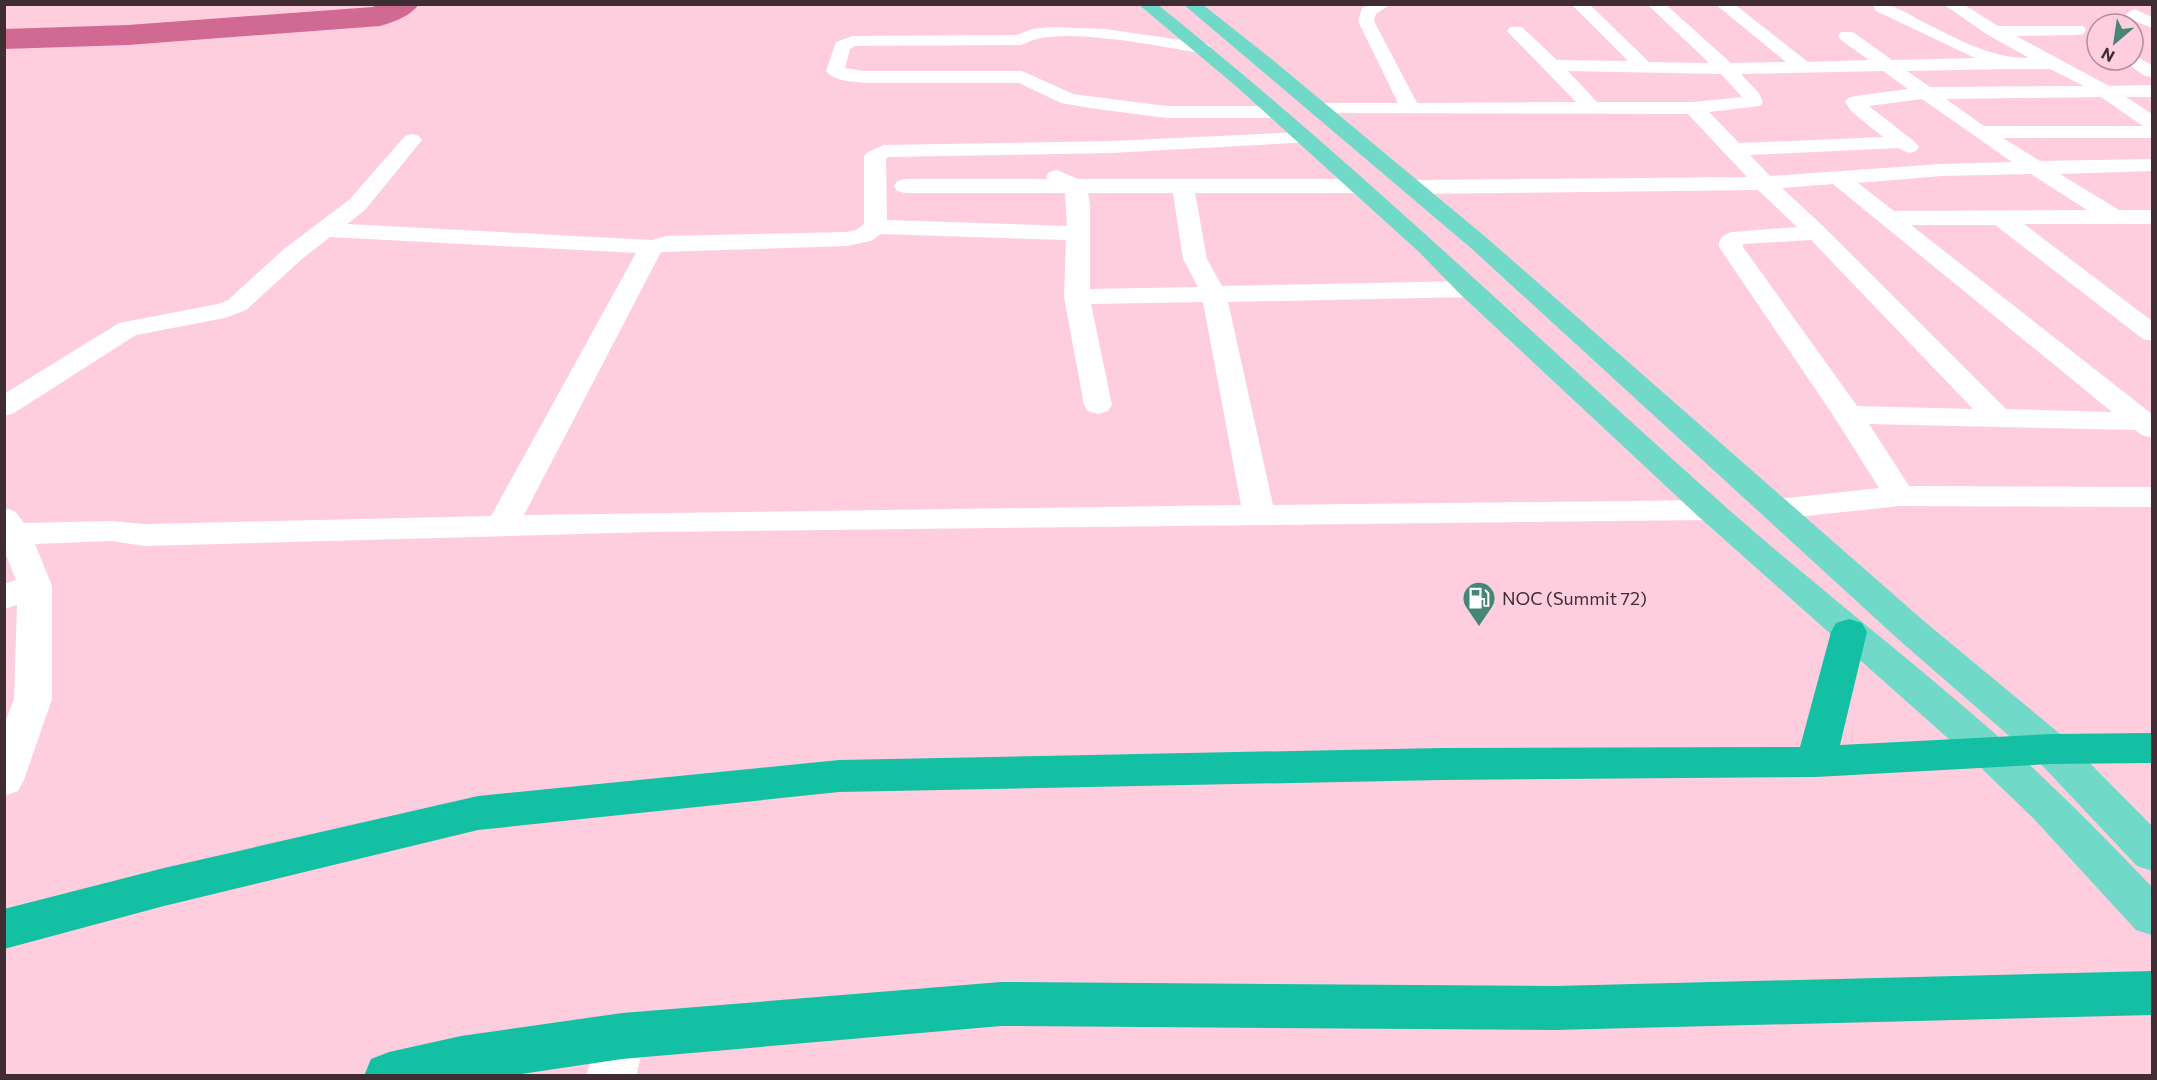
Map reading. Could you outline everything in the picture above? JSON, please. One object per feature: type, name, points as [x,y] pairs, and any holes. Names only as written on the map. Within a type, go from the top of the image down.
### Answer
[{"type":"highway","points":[[1816,762],[1849,632]]},
{"type":"highway","points":[[4,929],[164,887],[478,813],[839,776],[1441,764],[1816,762],[2051,749],[2152,748]]},
{"type":"highway","points":[[388,1076],[461,1059],[617,1056],[1001,1004],[1555,1008],[2152,993]]},
{"type":"main road","points":[[1146,4],[1202,48],[1337,166],[1710,510],[1992,753],[2049,807],[2152,916]]},
{"type":"main road","points":[[1191,4],[1414,187],[1778,509],[1912,631],[2051,749],[2152,852]]},
{"type":"main road","points":[[1337,166],[1382,161]]},
{"type":"street","points":[[1383,4],[1368,12],[1366,21],[1410,108]]},
{"type":"street","points":[[1579,4],[1644,67]]},
{"type":"street","points":[[1321,109],[1693,108],[1754,102],[1726,69],[1655,4]]},
{"type":"street","points":[[1723,4],[1802,66]]},
{"type":"street","points":[[1951,4],[1994,31],[2101,90],[2152,123]]},
{"type":"street","points":[[1882,7],[1957,46],[2007,63]]},
{"type":"street","points":[[1994,31],[2082,33],[2038,11]]},
{"type":"street","points":[[1202,48],[1066,31],[1028,34],[1020,40],[852,41],[842,46],[835,71],[850,76],[864,77],[1022,77],[1068,99],[1166,112],[1276,112]]},
{"type":"street","points":[[1516,31],[1591,107]]},
{"type":"street","points":[[1847,36],[1979,132],[2115,218]]},
{"type":"street","points":[[1020,40],[1022,77]]},
{"type":"street","points":[[1552,65],[1726,69],[1884,64],[2054,64]]},
{"type":"street","points":[[1941,170],[1901,142],[1859,108],[1855,102],[1926,93],[2152,91]]},
{"type":"street","points":[[1693,108],[1764,183],[1817,233],[1999,419]]},
{"type":"street","points":[[1979,132],[2152,132]]},
{"type":"street","points":[[876,227],[875,160],[878,153],[892,150],[1062,148],[1304,138]]},
{"type":"street","points":[[4,407],[128,329],[225,310],[237,305],[293,254],[357,205],[412,140]]},
{"type":"street","points":[[1734,149],[1901,142]]},
{"type":"street","points":[[1062,148],[1054,172],[1059,180],[1075,186]]},
{"type":"street","points":[[1414,187],[1764,183],[1941,170],[2152,165]]},
{"type":"street","points":[[1837,177],[2148,425]]},
{"type":"street","points":[[905,186],[1357,186]]},
{"type":"street","points":[[1075,186],[1079,205],[1077,297],[1098,405]]},
{"type":"street","points":[[1183,187],[1195,259],[1214,294],[1259,515]]},
{"type":"street","points":[[1890,218],[2152,218]]},
{"type":"street","points":[[2002,219],[2152,333]]},
{"type":"street","points":[[325,230],[653,247],[667,243],[847,239],[863,236],[876,227],[1078,234]]},
{"type":"street","points":[[1817,233],[1740,237],[1731,240],[1731,247],[1848,415],[1900,496]]},
{"type":"street","points":[[502,526],[646,256],[653,247]]},
{"type":"street","points":[[1077,297],[1469,289]]},
{"type":"street","points":[[1848,415],[2148,425]]},
{"type":"street","points":[[1778,509],[1900,496],[2152,497]]},
{"type":"street","points":[[4,780],[33,699],[10,526],[145,535],[502,526],[1710,510]]},
{"type":"waterway","points":[[4,39],[128,35],[380,16],[404,4]]},
{"type":"place","name":"NOC (Summit 72)","points":[[1479,627]]}]
